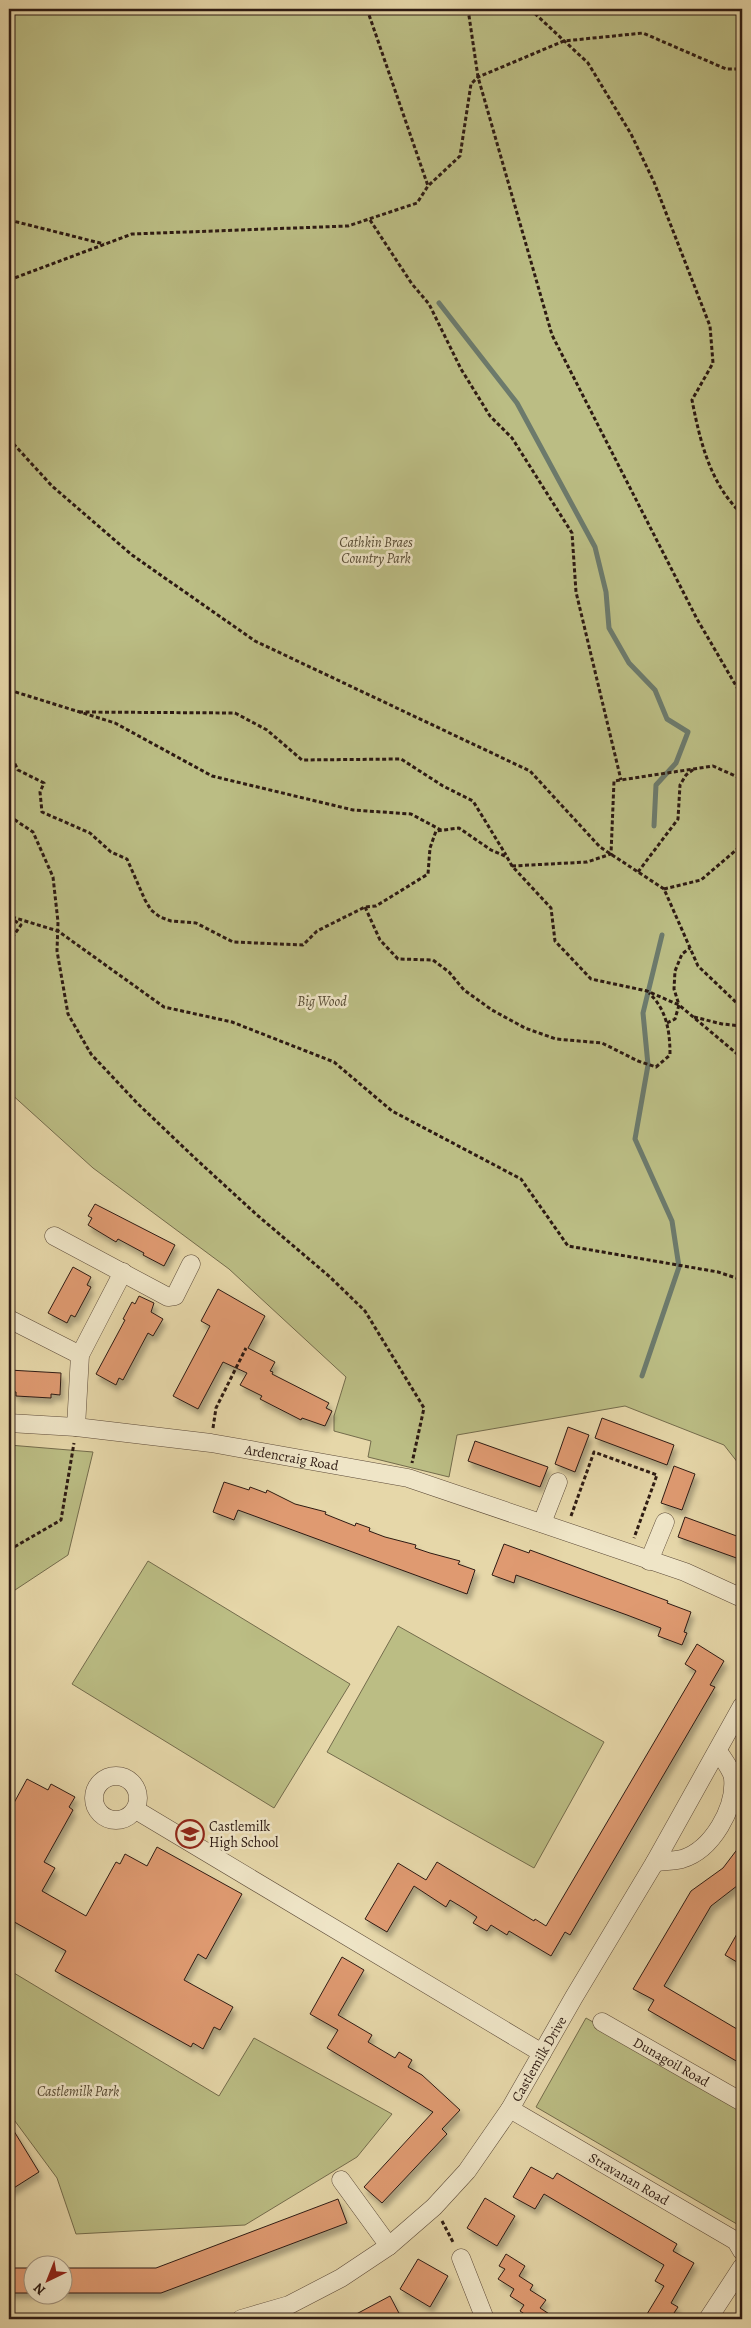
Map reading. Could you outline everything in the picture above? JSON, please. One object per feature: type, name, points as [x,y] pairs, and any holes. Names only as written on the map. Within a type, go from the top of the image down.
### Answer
[{"type":"street","points":[[54,1236],[168,1297],[175,1296],[191,1264]]},
{"type":"street","points":[[76,1427],[80,1355],[123,1272]]},
{"type":"street","points":[[11,1320],[80,1355]]},
{"type":"street","name":"Ardencraig Road","points":[[9,1423],[76,1427],[211,1443],[408,1478],[685,1572],[742,1598]]},
{"type":"street","points":[[542,1523],[558,1482]]},
{"type":"street","points":[[649,1561],[665,1522]]},
{"type":"street","name":"Castlemilk Drive","points":[[241,2319],[289,2305],[341,2278],[389,2246],[434,2207],[467,2171],[510,2110],[655,1862],[742,1706]]},
{"type":"street","points":[[655,1862],[683,1858],[702,1848],[720,1826],[732,1801],[733,1776],[718,1751]]},
{"type":"street","points":[[136,1810],[542,2053]]},
{"type":"street","name":"Dunagoil Road","points":[[602,2022],[742,2102]]},
{"type":"street","name":"Stravanan Road","points":[[510,2110],[736,2241],[742,2251]]},
{"type":"street","points":[[341,2180],[389,2246]]},
{"type":"street","points":[[461,2258],[482,2318]]},
{"type":"street","points":[[708,2319],[742,2267]]},
{"type":"path","points":[[367,9],[428,186]]},
{"type":"path","points":[[468,9],[478,78],[552,335],[697,618],[742,696]]},
{"type":"path","points":[[530,9],[588,63],[631,134],[654,182],[710,326],[713,363],[692,400],[699,434],[712,472],[731,503],[742,514]]},
{"type":"path","points":[[9,280],[132,234],[348,226],[417,203],[428,186],[460,156],[471,84],[478,78],[564,41],[643,33],[726,69],[742,69]]},
{"type":"path","points":[[9,220],[105,244]]},
{"type":"path","points":[[370,220],[412,284],[429,304],[461,369],[490,416],[512,438],[572,533],[576,592],[620,780]]},
{"type":"path","points":[[9,440],[52,486],[132,555],[255,641],[530,771],[600,847],[664,889],[698,966],[742,1008]]},
{"type":"path","points":[[9,690],[115,723],[212,776],[354,810],[411,814],[442,830]]},
{"type":"path","points":[[79,712],[236,713],[267,730],[302,760],[401,759],[443,786],[473,802],[512,866],[551,908],[555,941],[591,979],[647,991],[678,1005],[742,1058]]},
{"type":"path","points":[[9,752],[18,770],[44,783],[40,792],[42,812],[90,833],[111,852],[127,859],[151,910],[160,917],[171,921],[196,922],[233,942],[303,945],[317,931],[365,907],[376,906],[428,874],[430,848],[436,831],[459,828],[491,850],[507,857]]},
{"type":"path","points":[[611,854],[614,781],[713,766],[742,779]]},
{"type":"path","points":[[638,872],[678,819],[680,785],[686,775],[695,768]]},
{"type":"path","points":[[9,816],[33,832],[53,877],[58,931],[57,951],[68,1014],[91,1054],[137,1103],[197,1160],[257,1215],[330,1277],[365,1311],[424,1408],[408,1478]]},
{"type":"path","points":[[664,889],[701,880],[742,845]]},
{"type":"path","points":[[512,866],[586,862],[611,854]]},
{"type":"path","points":[[365,907],[380,940],[398,959],[433,960],[449,972],[464,990],[492,1010],[526,1028],[556,1039],[602,1043],[638,1061],[656,1067],[670,1056],[670,1033],[659,1002],[647,991]]},
{"type":"path","points":[[10,917],[58,931],[164,1007],[232,1022],[334,1062],[392,1111],[520,1178],[568,1246],[718,1272],[742,1280]]},
{"type":"path","points":[[9,942],[21,925],[10,917]]},
{"type":"path","points":[[667,1023],[675,1019],[678,1005],[674,989],[675,971],[682,954],[690,948]]},
{"type":"path","points":[[692,1017],[722,1024],[742,1026]]},
{"type":"path","points":[[211,1443],[216,1408],[246,1348]]},
{"type":"path","points":[[9,1550],[61,1520],[76,1427]]},
{"type":"path","points":[[566,1531],[594,1452],[657,1475],[628,1554]]},
{"type":"path","points":[[434,2207],[461,2258]]},
{"type":"green space","name":"Cathkin Braes Country Park","points":[[9,9],[742,9],[742,1468],[724,1445],[625,1406],[457,1435],[449,1477],[368,1457],[371,1441],[334,1431],[334,1416],[346,1377],[229,1269],[93,1168],[9,1092]]},
{"type":"green space","points":[[9,1445],[93,1452],[68,1555],[9,1594]]},
{"type":"green space","points":[[148,1561],[350,1684],[274,1808],[72,1684]]},
{"type":"green space","points":[[398,1626],[604,1742],[534,1868],[327,1752]]},
{"type":"green space","name":"Castlemilk Park","points":[[9,1970],[219,2096],[254,2038],[392,2114],[357,2157],[245,2225],[76,2234],[57,2178],[9,2113]]},
{"type":"green space","points":[[586,2018],[742,2108],[742,2227],[536,2107]]},
{"type":"building","points":[[95,1204],[175,1245],[164,1266],[143,1255],[144,1253],[118,1239],[116,1242],[88,1225],[92,1218],[88,1216]]},
{"type":"building","points":[[73,1267],[91,1277],[87,1285],[91,1287],[75,1317],[71,1315],[67,1323],[48,1313]]},
{"type":"building","points":[[218,1289],[265,1316],[248,1348],[275,1362],[270,1371],[273,1372],[272,1374],[329,1403],[326,1408],[332,1411],[325,1426],[302,1418],[301,1420],[260,1399],[262,1396],[240,1385],[247,1373],[223,1362],[198,1409],[173,1396],[210,1326],[201,1321]]},
{"type":"building","points":[[139,1296],[154,1303],[151,1312],[163,1319],[153,1336],[148,1333],[123,1380],[119,1378],[116,1385],[96,1374],[125,1320],[123,1319],[132,1302],[135,1304]]},
{"type":"building","points":[[9,1370],[61,1373],[60,1395],[51,1394],[51,1398],[16,1396],[16,1392],[9,1391]]},
{"type":"building","points":[[602,1418],[674,1445],[667,1465],[595,1438]]},
{"type":"building","points":[[568,1427],[589,1435],[575,1472],[555,1464]]},
{"type":"building","points":[[475,1441],[548,1467],[540,1487],[468,1461]]},
{"type":"building","points":[[674,1466],[695,1474],[682,1510],[661,1503]]},
{"type":"building","points":[[224,1482],[249,1490],[250,1487],[266,1493],[267,1490],[295,1504],[326,1512],[325,1514],[355,1526],[356,1523],[370,1528],[369,1531],[385,1537],[416,1545],[415,1548],[460,1561],[458,1564],[475,1570],[467,1594],[238,1510],[234,1520],[213,1512]]},
{"type":"building","points":[[685,1517],[742,1538],[742,1560],[678,1537]]},
{"type":"building","points":[[504,1544],[529,1553],[530,1550],[668,1601],[667,1603],[691,1612],[684,1632],[687,1633],[682,1645],[658,1636],[661,1628],[627,1615],[516,1575],[514,1583],[492,1575]]},
{"type":"building","points":[[697,1644],[724,1661],[710,1685],[715,1687],[570,1935],[565,1932],[551,1956],[509,1931],[507,1935],[491,1925],[487,1931],[473,1923],[477,1917],[465,1909],[450,1900],[446,1907],[414,1886],[387,1932],[365,1919],[398,1863],[426,1880],[437,1862],[534,1921],[535,1919],[546,1926],[696,1671],[685,1664]]},
{"type":"building","points":[[27,1779],[48,1790],[51,1784],[75,1797],[69,1807],[73,1810],[44,1862],[55,1868],[42,1891],[86,1916],[116,1862],[120,1864],[125,1854],[147,1866],[157,1847],[242,1894],[206,1959],[198,1954],[184,1980],[233,2007],[220,2030],[214,2027],[203,2049],[193,2043],[191,2047],[55,1971],[66,1951],[9,1919],[9,1812]]},
{"type":"building","points":[[742,1843],[742,1882],[711,1906],[664,1986],[742,2032],[742,2063],[648,2010],[654,2000],[633,1989],[691,1891],[723,1868]]},
{"type":"building","points":[[742,1925],[742,1965],[725,1955]]},
{"type":"building","points":[[342,1957],[364,1970],[338,2015],[372,2035],[368,2042],[395,2058],[399,2052],[412,2060],[408,2067],[422,2075],[460,2110],[442,2129],[447,2134],[382,2203],[364,2187],[433,2112],[327,2048],[338,2030],[310,2014]]},
{"type":"building","points":[[9,2123],[39,2172],[9,2191]]},
{"type":"building","points":[[531,2167],[553,2179],[557,2173],[677,2244],[673,2251],[694,2263],[671,2303],[678,2307],[670,2319],[644,2319],[664,2286],[655,2281],[664,2265],[544,2194],[535,2209],[513,2197]]},
{"type":"building","points":[[485,2198],[515,2216],[497,2246],[467,2228]]},
{"type":"building","points":[[338,2199],[347,2223],[161,2293],[72,2293],[72,2268],[156,2268]]},
{"type":"building","points":[[506,2254],[525,2266],[519,2276],[533,2285],[530,2290],[546,2300],[540,2308],[557,2319],[532,2319],[520,2311],[524,2305],[510,2296],[514,2289],[498,2279],[505,2269],[499,2266]]},
{"type":"building","points":[[418,2259],[448,2276],[430,2307],[400,2289]]},
{"type":"building","points":[[9,2268],[22,2268],[22,2293],[9,2293]]},
{"type":"building","points":[[390,2296],[402,2319],[347,2319]]},
{"type":"waterway","points":[[439,303],[517,403],[595,547],[606,592],[609,628],[629,663],[655,690],[667,719],[688,732],[676,763],[656,785],[654,826]]},
{"type":"waterway","points":[[642,1376],[679,1267],[672,1221],[635,1139],[648,1065],[643,1013],[662,935]]},
{"type":"place","name":"Castlemilk High School","points":[[190,1834]]},
{"type":"park label","name":"Big Wood","points":[[322,1001]]}]
